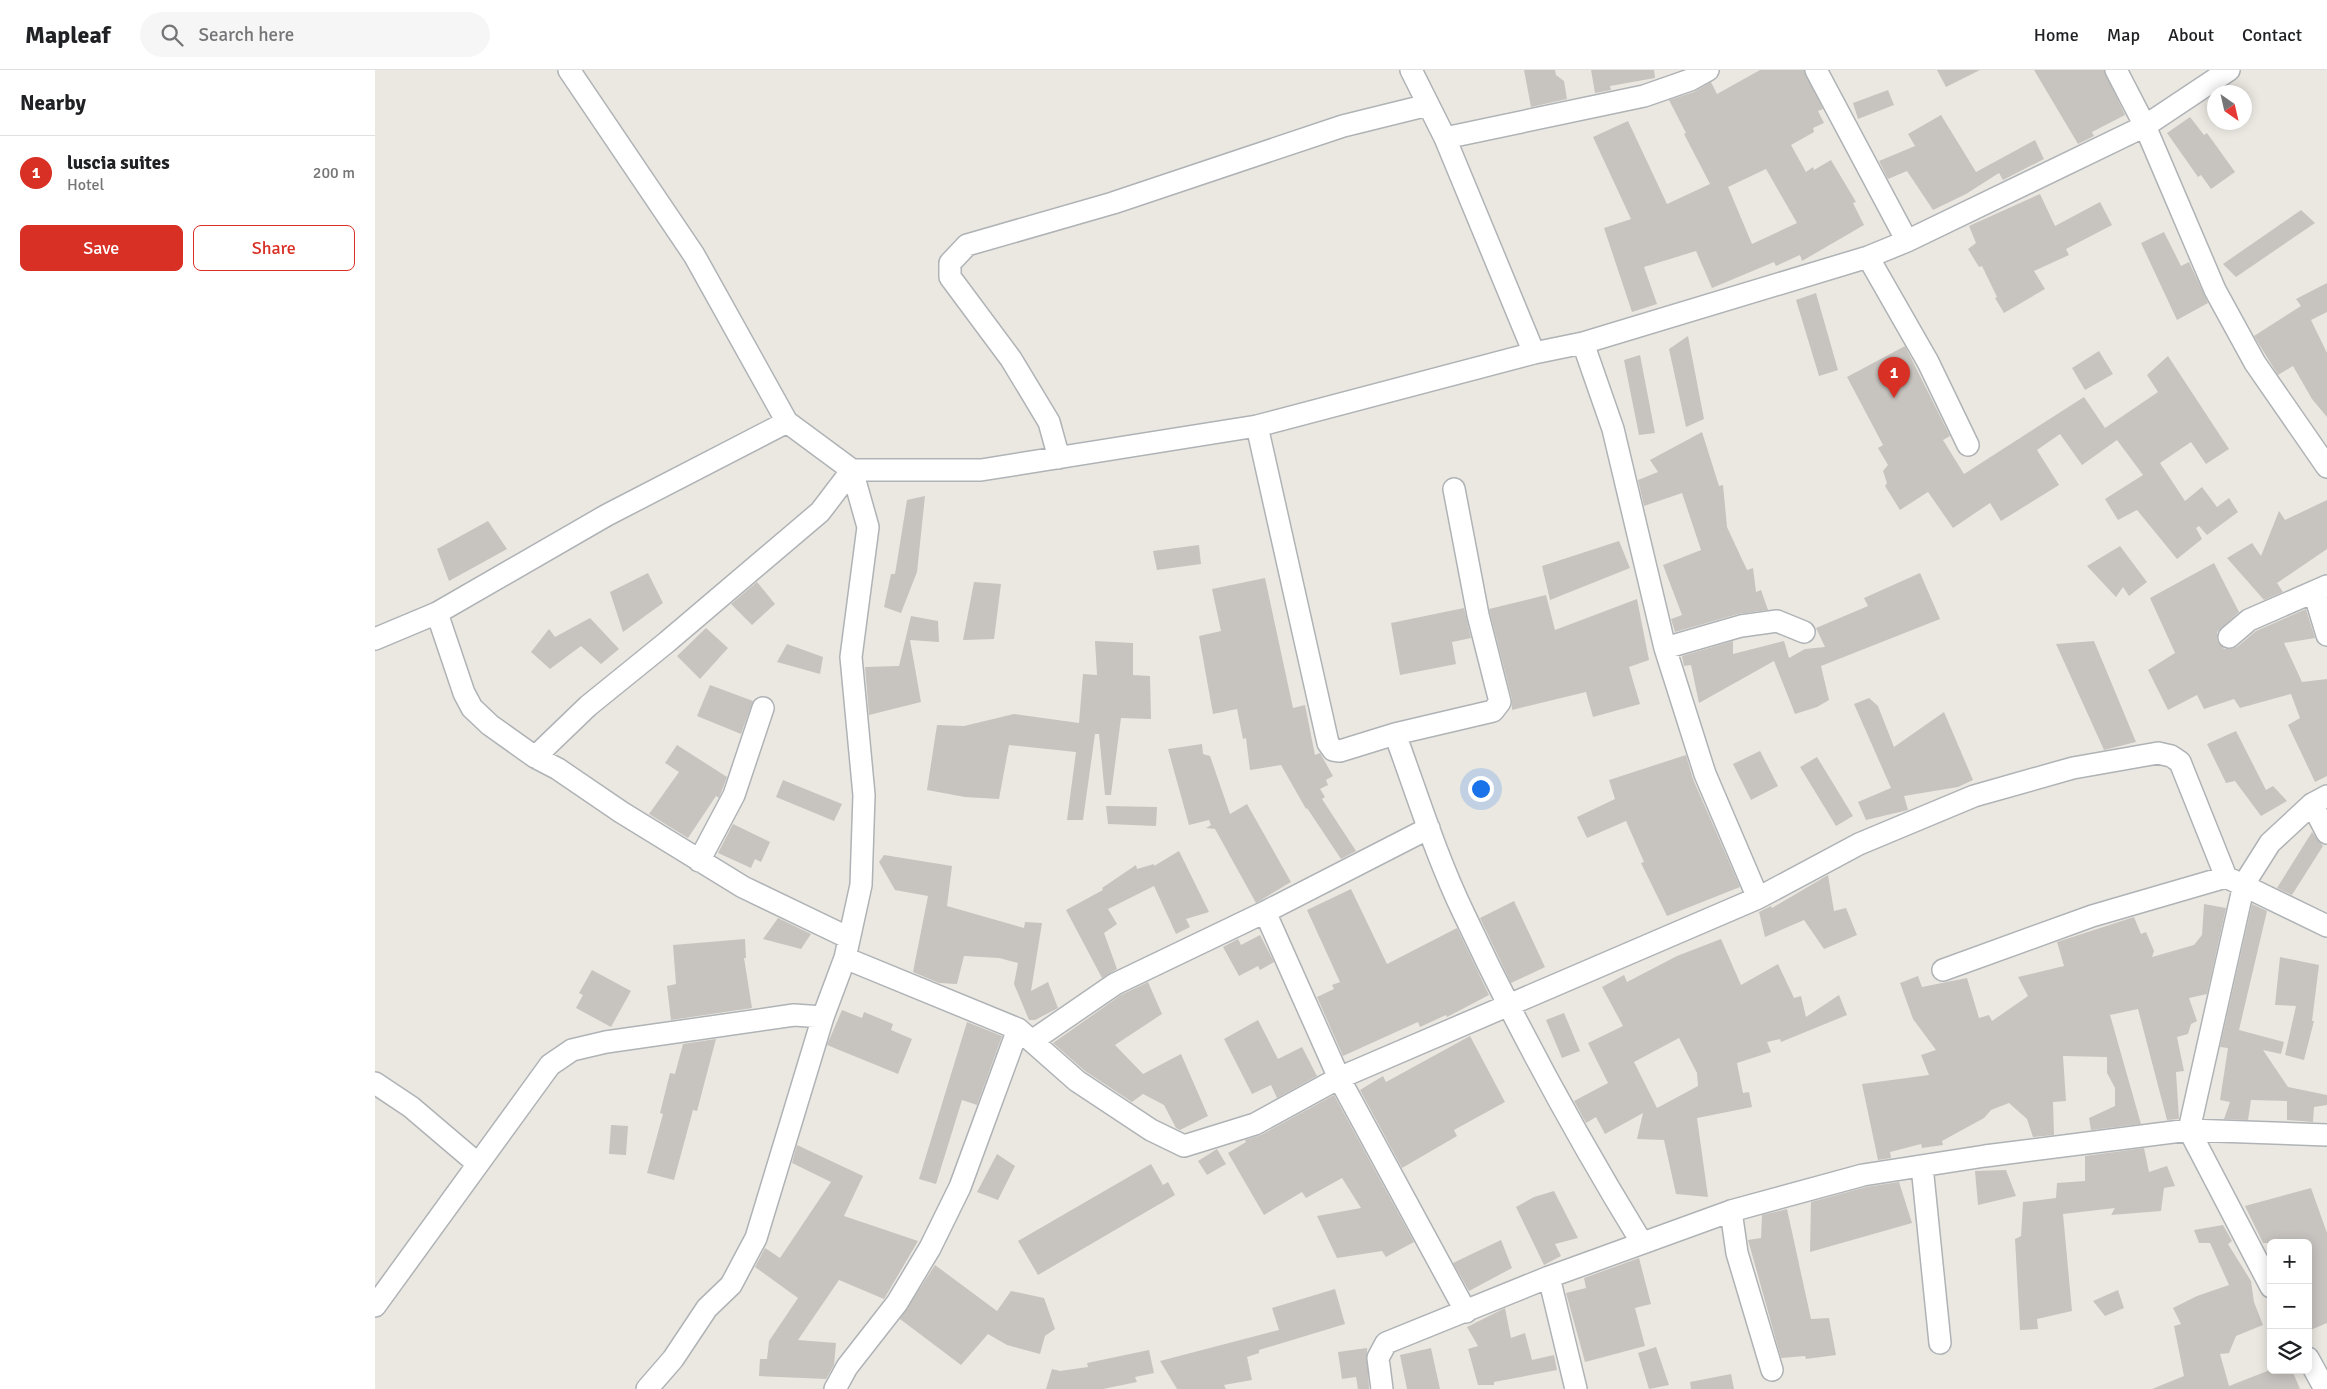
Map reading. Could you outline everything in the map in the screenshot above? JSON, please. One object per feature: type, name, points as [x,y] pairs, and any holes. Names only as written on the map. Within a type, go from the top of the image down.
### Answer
[{"type":"street","points":[[569,70],[694,255],[787,422],[852,470],[981,470],[1257,426],[1534,353],[1583,343],[1868,257],[1907,241],[2145,126],[2229,70]]},
{"type":"street","points":[[1411,70],[1445,138],[1534,353]]},
{"type":"street","points":[[1445,138],[1644,96],[1690,80],[1708,70]]},
{"type":"street","points":[[1816,70],[1907,241]]},
{"type":"street","points":[[2116,70],[2145,126],[2215,290],[2255,363],[2327,467]]},
{"type":"street","points":[[1059,458],[1049,422],[1011,359],[950,278],[950,263],[967,245],[1113,202],[1343,126],[1428,105]]},
{"type":"street","points":[[1868,257],[1928,362],[1969,445]]},
{"type":"street","points":[[1583,343],[1613,429],[1665,648],[1705,774],[1758,898]]},
{"type":"street","points":[[375,639],[437,613],[607,515],[787,422]]},
{"type":"street","points":[[1257,426],[1328,743],[1333,750],[1339,751],[1395,734],[1493,711],[1500,702],[1478,615],[1454,489]]},
{"type":"street","points":[[535,757],[588,706],[667,642],[820,512],[852,470]]},
{"type":"street","points":[[647,1389],[673,1359],[707,1308],[731,1285],[756,1238],[823,1017],[847,948],[861,884],[864,795],[851,657],[868,527],[852,470]]},
{"type":"street","points":[[2229,637],[2249,620],[2321,589],[2327,635]]},
{"type":"street","points":[[437,613],[464,693],[472,708],[490,726],[535,757],[558,769],[621,812],[699,861],[847,948],[1025,1036],[1077,1081],[1151,1130],[1184,1146],[1255,1124],[1339,1078],[1758,898],[1859,844],[1974,796],[2073,768],[2158,753],[2171,756],[2180,762],[2235,880],[2189,1130],[2269,1284]]},
{"type":"street","points":[[1665,648],[1741,626],[1777,621],[1804,632]]},
{"type":"street","points":[[699,861],[735,795],[763,708]]},
{"type":"street","points":[[1395,734],[1429,828],[1463,913],[1600,1175],[1642,1243]]},
{"type":"street","points":[[1943,970],[2091,916],[2235,880],[2270,843],[2319,800],[2327,833]]},
{"type":"street","points":[[835,1389],[847,1367],[897,1303],[930,1248],[960,1187],[1025,1036],[1115,984],[1265,912],[1429,828]]},
{"type":"street","points":[[2235,880],[2327,926]]},
{"type":"street","points":[[1265,912],[1339,1078],[1466,1312]]},
{"type":"street","points":[[375,1306],[550,1065],[572,1050],[606,1042],[793,1015],[823,1017]]},
{"type":"street","points":[[375,1083],[411,1107],[478,1164]]},
{"type":"street","points":[[1382,1389],[1378,1358],[1386,1343],[1549,1277],[1731,1211],[1863,1175],[2189,1130],[2327,1136]]},
{"type":"street","points":[[1922,1166],[1939,1343]]},
{"type":"street","points":[[1731,1211],[1737,1254],[1773,1370]]},
{"type":"street","points":[[1549,1277],[1576,1389]]},
{"type":"street","points":[[2312,1365],[2325,1389]]},
{"type":"building","points":[[1524,70],[1555,70],[1556,75],[1564,81],[1567,99],[1531,107]]},
{"type":"building","points":[[1591,70],[1654,70],[1655,78],[1610,86],[1611,90],[1595,93]]},
{"type":"building","points":[[1760,70],[1804,70],[1823,109],[1818,111],[1824,123],[1813,128],[1814,132],[1791,145],[1806,172],[1813,167],[1814,170],[1831,160],[1856,202],[1853,203],[1864,225],[1802,261],[1800,255],[1776,266],[1774,262],[1712,288],[1696,251],[1644,267],[1657,304],[1632,312],[1604,228],[1631,219],[1593,137],[1628,121],[1667,204],[1710,184],[1669,100],[1694,92],[1711,82],[1717,94]],"holes":[[[1766,169],[1797,223],[1752,244],[1728,187]]]},
{"type":"building","points":[[1937,70],[1980,70],[1946,87]]},
{"type":"building","points":[[2034,70],[2104,70],[2125,115],[2092,132],[2094,136],[2078,144]]},
{"type":"building","points":[[1888,90],[1894,105],[1858,119],[1853,103]]},
{"type":"building","points":[[1941,115],[1976,172],[2035,140],[2044,159],[2003,180],[1999,173],[1966,194],[1933,210],[1907,171],[1888,179],[1879,161],[1915,146],[1908,134]]},
{"type":"building","points":[[2190,117],[2204,135],[2207,133],[2235,172],[2211,189],[2201,175],[2198,177],[2167,133]]},
{"type":"building","points":[[2040,194],[2055,226],[2100,202],[2112,225],[2066,249],[2069,255],[2034,271],[2045,289],[2004,313],[1995,298],[1997,297],[1982,266],[1979,267],[1968,249],[1976,243],[1969,226]]},
{"type":"building","points":[[2301,210],[2315,223],[2236,277],[2223,264]]},
{"type":"building","points":[[2164,232],[2181,266],[2189,262],[2208,303],[2177,320],[2141,243]]},
{"type":"building","points":[[2327,283],[2327,312],[2311,320],[2327,353],[2327,417],[2312,399],[2293,366],[2278,375],[2254,336],[2301,306],[2296,299]]},
{"type":"building","points":[[1816,293],[1838,370],[1819,376],[1796,300]]},
{"type":"building","points":[[1688,336],[1704,419],[1686,427],[1669,349]]},
{"type":"building","points":[[1905,346],[1950,436],[1943,440],[1964,474],[2084,397],[2105,428],[2158,392],[2147,375],[2168,356],[2229,449],[2206,464],[2191,442],[2160,463],[2185,501],[2202,487],[2217,507],[2229,498],[2238,512],[2207,535],[2199,526],[2196,528],[2202,539],[2177,559],[2137,510],[2118,520],[2105,499],[2143,475],[2117,440],[2082,465],[2060,434],[2037,450],[2059,485],[2001,521],[1990,503],[1953,528],[1928,492],[1900,510],[1885,486],[1887,483],[1883,471],[1888,465],[1878,448],[1883,445],[1847,377]]},
{"type":"building","points":[[2099,351],[2113,374],[2085,390],[2072,368]]},
{"type":"building","points":[[1640,355],[1655,433],[1639,435],[1624,360]]},
{"type":"building","points":[[1702,432],[1719,486],[1723,485],[1727,527],[1747,570],[1753,568],[1756,592],[1761,590],[1768,610],[1738,614],[1675,632],[1671,619],[1682,615],[1663,565],[1701,550],[1682,493],[1644,506],[1638,480],[1658,472],[1650,460]]},
{"type":"building","points":[[925,496],[917,572],[901,613],[884,607],[891,574],[895,574],[907,500]]},
{"type":"building","points":[[2327,500],[2327,549],[2277,583],[2283,592],[2264,600],[2227,558],[2252,543],[2261,556],[2279,511],[2285,520]]},
{"type":"building","points":[[488,521],[507,549],[449,581],[437,549]]},
{"type":"building","points":[[1619,541],[1630,568],[1550,600],[1542,566]]},
{"type":"building","points":[[1199,545],[1201,564],[1157,570],[1153,551]]},
{"type":"building","points":[[2120,546],[2147,582],[2129,596],[2123,587],[2116,597],[2087,566]]},
{"type":"building","points":[[2214,563],[2239,612],[2217,632],[2217,640],[2224,649],[2237,647],[2256,631],[2306,609],[2315,638],[2284,643],[2302,682],[2327,679],[2327,776],[2315,782],[2288,725],[2300,718],[2291,694],[2240,708],[2234,699],[2204,709],[2197,695],[2168,710],[2148,670],[2175,653],[2150,598]]},
{"type":"building","points":[[648,573],[663,603],[623,632],[610,592]]},
{"type":"building","points":[[1920,573],[1940,619],[1821,666],[1829,700],[1817,707],[1795,714],[1774,661],[1699,703],[1691,665],[1684,666],[1682,656],[1733,641],[1733,654],[1784,641],[1789,658],[1805,649],[1825,647],[1816,628],[1868,606],[1864,598]]},
{"type":"building","points":[[1265,578],[1293,708],[1305,705],[1315,755],[1320,753],[1333,776],[1326,780],[1328,785],[1320,789],[1325,797],[1322,799],[1356,851],[1341,859],[1306,809],[1281,765],[1250,770],[1246,738],[1243,739],[1237,709],[1213,714],[1199,636],[1221,631],[1212,589]]},
{"type":"building","points":[[757,582],[775,604],[752,625],[731,604]]},
{"type":"building","points":[[974,582],[1001,584],[994,639],[963,640]]},
{"type":"building","points":[[1546,595],[1555,630],[1637,599],[1649,660],[1629,667],[1640,704],[1593,717],[1586,692],[1512,710],[1512,699],[1489,609]]},
{"type":"building","points":[[1464,608],[1471,638],[1452,642],[1456,664],[1400,675],[1391,623]]},
{"type":"building","points":[[911,616],[938,621],[939,642],[910,640],[921,702],[869,715],[865,667],[899,666]]},
{"type":"building","points":[[590,618],[619,649],[601,664],[581,646],[550,669],[531,652],[549,629],[555,637]]},
{"type":"building","points":[[706,628],[728,648],[700,679],[677,656]]},
{"type":"building","points":[[1095,641],[1133,643],[1133,675],[1150,676],[1151,719],[1121,718],[1111,795],[1105,795],[1099,734],[1095,734],[1083,820],[1067,820],[1076,752],[1009,745],[999,799],[965,797],[927,790],[937,725],[964,726],[1014,714],[1079,723],[1083,674],[1097,675]]},
{"type":"building","points":[[2094,641],[2136,742],[2104,750],[2056,644]]},
{"type":"building","points":[[787,644],[823,657],[820,674],[777,662]]},
{"type":"building","points":[[710,685],[753,701],[741,734],[697,716]]},
{"type":"building","points":[[1869,698],[1878,706],[1894,747],[1944,712],[1973,780],[1958,787],[1904,796],[1908,810],[1866,820],[1858,802],[1891,788],[1854,704]]},
{"type":"building","points":[[2236,731],[2266,790],[2273,786],[2287,801],[2261,816],[2235,781],[2226,783],[2207,744]]},
{"type":"building","points":[[1202,744],[1203,754],[1210,756],[1230,814],[1247,804],[1291,882],[1256,903],[1215,829],[1206,828],[1211,825],[1209,820],[1189,825],[1168,749]]},
{"type":"building","points":[[677,745],[727,777],[719,798],[716,796],[688,838],[649,814],[679,772],[665,763]]},
{"type":"building","points":[[1760,751],[1778,786],[1751,800],[1733,764]]},
{"type":"building","points":[[1686,755],[1693,779],[1740,887],[1667,916],[1641,863],[1644,862],[1626,821],[1587,838],[1577,817],[1615,799],[1609,780]]},
{"type":"building","points":[[1817,757],[1853,816],[1836,826],[1800,767]]},
{"type":"building","points":[[783,780],[842,804],[834,821],[776,797]]},
{"type":"building","points":[[1106,806],[1157,807],[1156,826],[1108,824]]},
{"type":"building","points":[[733,824],[770,842],[761,862],[755,859],[751,868],[718,853]]},
{"type":"building","points":[[2312,832],[2323,846],[2292,895],[2277,888]]},
{"type":"building","points":[[1179,851],[1209,912],[1186,919],[1190,927],[1176,934],[1154,886],[1108,909],[1117,924],[1104,933],[1117,969],[1102,978],[1066,910],[1103,890],[1102,888],[1136,865],[1137,869],[1154,864],[1154,866]]},
{"type":"building","points":[[884,855],[952,866],[947,906],[1024,928],[1025,922],[1042,923],[1031,991],[1048,982],[1058,1008],[1035,1020],[1029,1020],[1014,984],[1018,963],[999,958],[964,956],[957,984],[939,983],[913,972],[928,896],[895,890],[879,862]]},
{"type":"building","points":[[1828,875],[1834,911],[1846,908],[1857,935],[1824,949],[1804,920],[1765,937],[1759,912],[1771,906],[1772,908]]},
{"type":"building","points":[[1351,889],[1387,964],[1457,928],[1489,995],[1447,1017],[1446,1015],[1420,1027],[1418,1022],[1343,1056],[1317,997],[1334,989],[1332,985],[1340,982],[1307,910]]},
{"type":"building","points":[[1514,901],[1545,967],[1511,983],[1480,918]]},
{"type":"building","points":[[2204,904],[2226,908],[2207,994],[2189,998],[2197,1021],[2191,1024],[2188,1034],[2177,1037],[2184,1071],[2176,1072],[2179,1119],[2167,1120],[2138,1009],[2110,1015],[2141,1124],[2091,1130],[2089,1118],[2115,1106],[2115,1088],[2107,1073],[2107,1057],[2063,1056],[2066,1101],[2053,1102],[2054,1135],[2033,1137],[2027,1119],[2009,1103],[1991,1110],[1984,1118],[1942,1141],[1943,1145],[1922,1148],[1921,1144],[1890,1152],[1891,1158],[1878,1160],[1862,1084],[1929,1075],[1921,1055],[1936,1050],[1913,1019],[1900,983],[1918,976],[1922,987],[1967,978],[1979,1018],[1989,1015],[1992,1021],[2028,996],[2018,977],[2064,966],[2057,942],[2134,917],[2141,934],[2146,932],[2154,951],[2152,957],[2194,945],[2202,935]]},
{"type":"building","points":[[2252,904],[2267,911],[2239,1030],[2284,1042],[2281,1054],[2263,1050],[2288,1087],[2327,1095],[2327,1105],[2314,1107],[2313,1122],[2287,1120],[2287,1101],[2251,1100],[2248,1120],[2224,1119],[2230,1102],[2220,1100],[2228,1048],[2220,1047]]},
{"type":"building","points":[[778,918],[811,934],[801,949],[763,939]]},
{"type":"building","points":[[1260,935],[1274,962],[1260,970],[1258,966],[1239,976],[1223,947],[1238,939],[1241,945]]},
{"type":"building","points":[[745,939],[746,958],[744,958],[752,1008],[671,1020],[667,986],[676,984],[673,945]]},
{"type":"building","points":[[1721,939],[1741,985],[1778,964],[1794,998],[1801,996],[1806,1017],[1839,995],[1847,1015],[1781,1042],[1780,1039],[1767,1042],[1771,1052],[1737,1063],[1743,1093],[1749,1092],[1752,1107],[1697,1118],[1708,1197],[1676,1194],[1664,1140],[1637,1139],[1643,1113],[1605,1134],[1596,1117],[1586,1123],[1574,1101],[1608,1083],[1588,1043],[1623,1026],[1602,987],[1624,975],[1627,982],[1677,956]],"holes":[[[1679,1038],[1697,1073],[1698,1086],[1657,1108],[1634,1062]]]},
{"type":"building","points":[[2280,957],[2319,965],[2312,1021],[2314,1021],[2304,1060],[2285,1055],[2296,1006],[2275,1005]]},
{"type":"building","points":[[592,970],[631,991],[611,1027],[576,1008],[583,995],[579,993]]},
{"type":"building","points":[[1148,982],[1162,1014],[1115,1045],[1143,1074],[1181,1054],[1208,1116],[1180,1130],[1176,1128],[1164,1105],[1143,1094],[1132,1102],[1085,1071],[1053,1043],[1121,995]]},
{"type":"building","points":[[842,1010],[862,1018],[864,1012],[893,1024],[891,1030],[912,1039],[898,1074],[827,1045]]},
{"type":"building","points":[[1564,1013],[1580,1051],[1562,1058],[1546,1020]]},
{"type":"building","points":[[1258,1020],[1278,1059],[1302,1047],[1317,1076],[1277,1098],[1271,1085],[1252,1094],[1224,1039]]},
{"type":"building","points":[[967,1022],[1002,1036],[977,1105],[962,1100],[936,1184],[919,1179]]},
{"type":"building","points":[[1470,1036],[1505,1102],[1454,1130],[1457,1136],[1402,1168],[1360,1090],[1383,1076],[1386,1082]]},
{"type":"building","points":[[716,1039],[697,1111],[693,1110],[674,1180],[647,1173],[663,1114],[660,1113],[670,1073],[675,1074],[683,1044]]},
{"type":"building","points":[[1334,1095],[1414,1242],[1386,1257],[1382,1251],[1337,1258],[1317,1216],[1361,1208],[1342,1178],[1306,1198],[1302,1192],[1264,1215],[1228,1153],[1246,1142],[1245,1140],[1261,1135]]},
{"type":"building","points":[[611,1125],[628,1126],[626,1155],[609,1154]]},
{"type":"building","points":[[797,1145],[863,1176],[844,1216],[918,1241],[884,1299],[839,1280],[798,1340],[836,1343],[834,1365],[826,1379],[759,1376],[760,1359],[767,1359],[769,1341],[798,1298],[755,1267],[765,1248],[780,1258],[831,1182],[792,1163]]},
{"type":"building","points":[[2144,1148],[2149,1172],[2167,1166],[2175,1186],[2164,1188],[2161,1211],[2111,1215],[2115,1208],[2063,1214],[2072,1311],[2037,1319],[2038,1329],[2020,1330],[2015,1239],[2021,1236],[2023,1202],[2056,1198],[2057,1183],[2085,1181],[2085,1156]]},
{"type":"building","points":[[1217,1149],[1226,1164],[1207,1175],[1198,1161]]},
{"type":"building","points":[[997,1154],[1015,1166],[998,1200],[977,1192]]},
{"type":"building","points":[[1151,1164],[1163,1185],[1168,1182],[1175,1195],[1038,1275],[1018,1241]]},
{"type":"building","points":[[2006,1170],[2016,1196],[1978,1205],[1975,1171]]},
{"type":"building","points":[[1899,1182],[1912,1223],[1810,1252],[1811,1202],[1866,1187]]},
{"type":"building","points":[[2311,1188],[2327,1233],[2327,1323],[2312,1329],[2312,1239],[2267,1239],[2267,1243],[2263,1243],[2245,1206]]},
{"type":"building","points":[[1554,1191],[1578,1238],[1555,1244],[1561,1256],[1544,1265],[1516,1207],[1534,1197]]},
{"type":"building","points":[[1787,1209],[1811,1319],[1829,1318],[1836,1355],[1806,1359],[1805,1356],[1781,1358],[1748,1240],[1761,1238],[1762,1215]]},
{"type":"building","points":[[2223,1225],[2232,1241],[2228,1244],[2251,1281],[2254,1302],[2263,1325],[2236,1336],[2229,1353],[2220,1354],[2229,1386],[2267,1371],[2267,1374],[2294,1374],[2300,1389],[2152,1389],[2184,1376],[2174,1326],[2181,1324],[2173,1308],[2197,1296],[2229,1285],[2210,1243],[2199,1243],[2194,1230]]},
{"type":"building","points":[[1501,1240],[1512,1268],[1469,1291],[1453,1263]]},
{"type":"building","points":[[1639,1258],[1651,1304],[1635,1308],[1645,1346],[1585,1362],[1566,1293],[1586,1288],[1584,1278]]},
{"type":"building","points":[[935,1265],[997,1311],[1011,1291],[1044,1298],[1055,1329],[1045,1336],[1040,1354],[1007,1345],[988,1334],[961,1365],[900,1319]]},
{"type":"building","points":[[1335,1289],[1345,1324],[1259,1350],[1259,1353],[1247,1357],[1252,1380],[1224,1385],[1226,1389],[1177,1389],[1160,1361],[1279,1330],[1272,1308]]},
{"type":"building","points":[[2118,1290],[2124,1308],[2105,1316],[2093,1301]]},
{"type":"building","points":[[1505,1308],[1511,1338],[1525,1333],[1532,1360],[1554,1355],[1557,1370],[1494,1382],[1494,1385],[1478,1385],[1468,1349],[1478,1346],[1467,1327]]},
{"type":"building","points":[[1656,1347],[1669,1385],[1649,1389],[1638,1353]]},
{"type":"building","points":[[1367,1348],[1369,1389],[1358,1389],[1356,1377],[1342,1379],[1338,1352]]},
{"type":"building","points":[[1431,1348],[1440,1389],[1407,1389],[1400,1355]]},
{"type":"building","points":[[1149,1350],[1154,1373],[1135,1377],[1137,1382],[1103,1389],[1046,1389],[1052,1369],[1060,1371],[1088,1367],[1087,1363]]},
{"type":"building","points":[[1731,1374],[1734,1389],[1691,1389],[1690,1382]]},
{"type":"place","name":"luscia suites","points":[[1894,398]]}]
